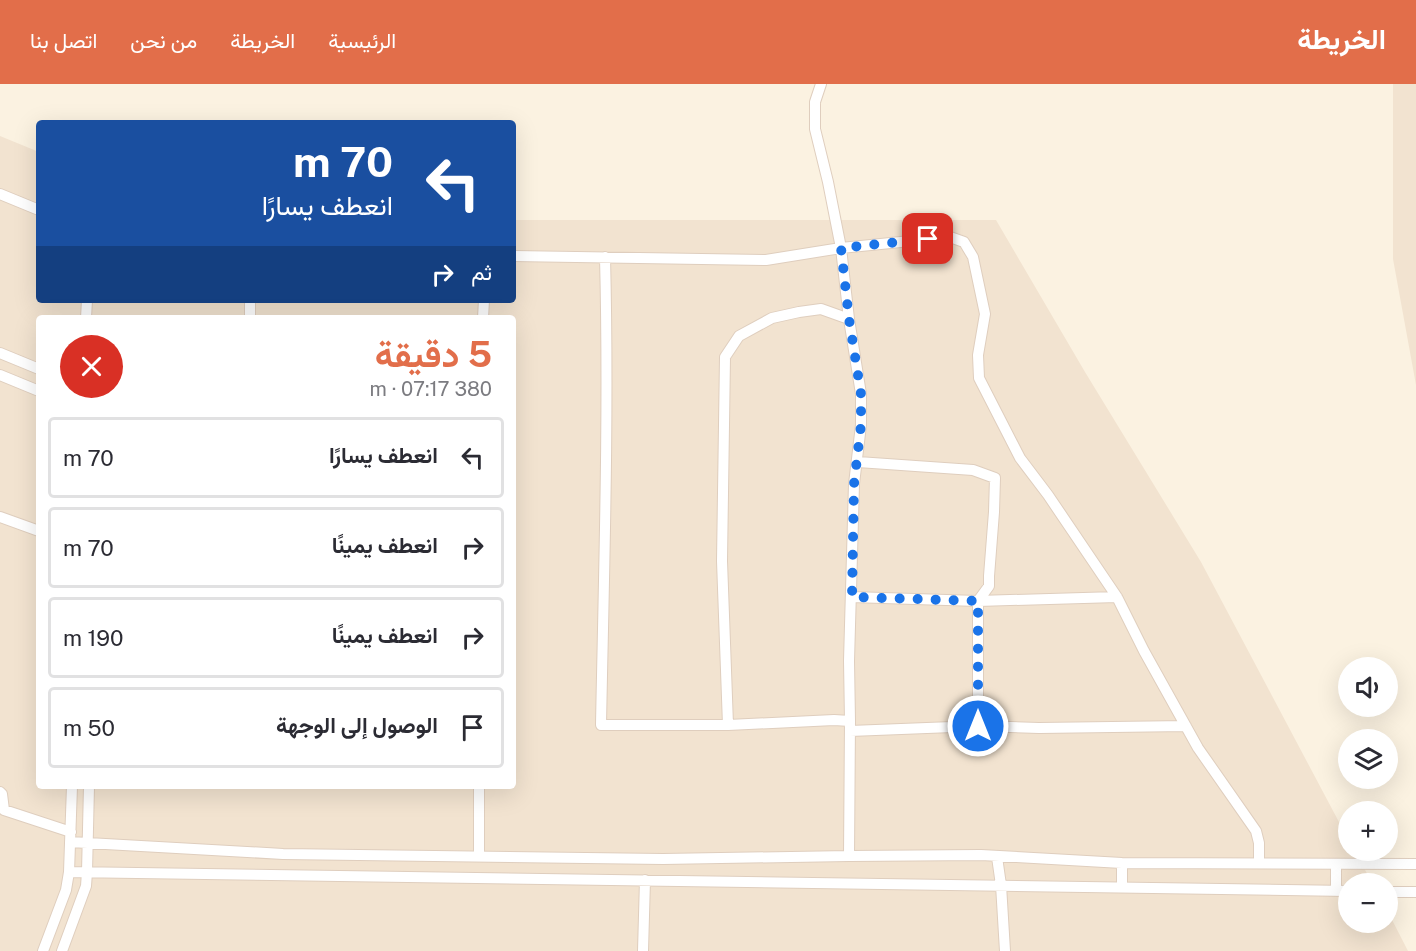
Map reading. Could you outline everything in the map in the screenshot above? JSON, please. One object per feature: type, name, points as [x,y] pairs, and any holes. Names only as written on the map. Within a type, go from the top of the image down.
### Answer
[{"type":"street","points":[[821,84],[815,102],[815,129],[841,248],[861,394],[861,425],[854,484],[849,661],[849,856]]},
{"type":"street","points":[[0,194],[36,209]]},
{"type":"street","points":[[516,256],[766,260],[841,248],[950,237],[964,242],[973,256],[985,314],[978,355],[979,378],[1020,458],[1117,597],[1198,748],[1256,831],[1259,843],[1259,863]]},
{"type":"street","points":[[605,257],[607,321],[602,725],[728,725],[834,720],[850,726],[1039,728],[1186,726]]},
{"type":"street","points":[[728,725],[722,561],[725,357],[739,336],[772,318],[821,309],[849,319]]},
{"type":"street","points":[[0,353],[36,368]]},
{"type":"street","points":[[0,375],[36,390]]},
{"type":"street","points":[[858,462],[973,470],[995,478],[989,586],[978,601],[978,726]]},
{"type":"street","points":[[0,517],[36,530]]},
{"type":"street","points":[[852,597],[978,601],[1117,597]]},
{"type":"street","points":[[43,951],[66,890],[69,872],[72,789]]},
{"type":"street","points":[[62,951],[86,886],[89,789]]},
{"type":"street","points":[[479,789],[479,856]]},
{"type":"street","points":[[0,792],[4,810],[88,843],[284,854],[663,860],[981,855],[1122,863],[1416,864]]},
{"type":"street","points":[[997,857],[1005,951]]},
{"type":"street","points":[[630,859],[632,879]]},
{"type":"street","points":[[1122,863],[1122,887]]},
{"type":"street","points":[[69,872],[1336,891],[1336,864]]},
{"type":"street","points":[[643,951],[645,880]]},
{"type":"street","points":[[1398,892],[1416,892]]},
{"type":"shaded area","points":[[1393,84],[1416,84],[1416,385],[1393,259]]},
{"type":"shaded area","points":[[0,136],[36,151],[36,303],[516,303],[516,220],[996,220],[1085,372],[1201,562],[1338,820],[1338,861],[1360,861],[1367,873],[1338,873],[1338,933],[1398,932],[1408,951],[0,951]]},
{"type":"route","points":[[928,239],[841,248],[861,394],[861,425],[854,484],[852,597],[978,601],[978,726]]}]
